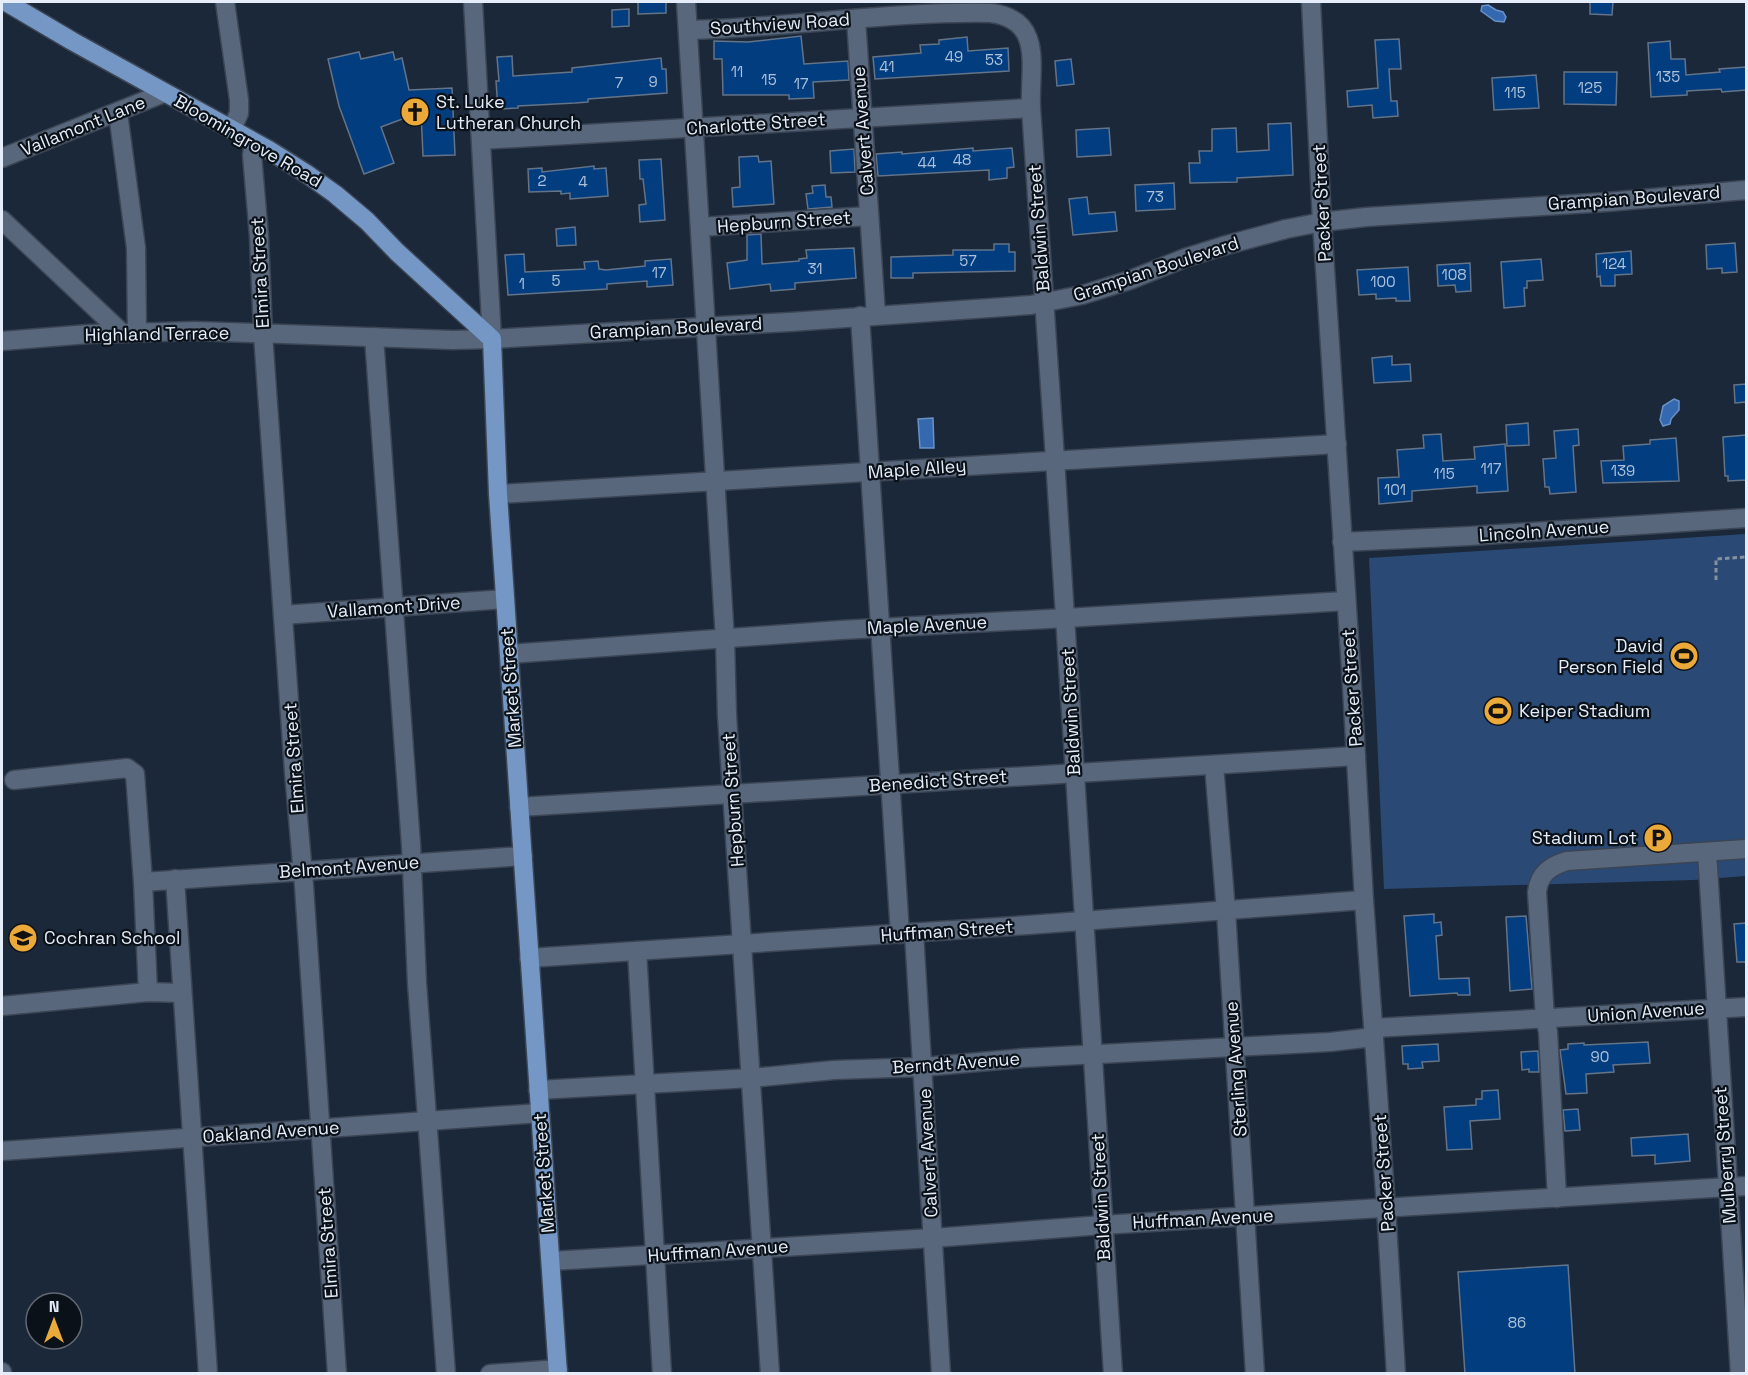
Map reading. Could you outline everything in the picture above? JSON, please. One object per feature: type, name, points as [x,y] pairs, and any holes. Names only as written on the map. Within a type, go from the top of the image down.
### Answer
[{"type":"main road","name":"Bloomingrove Road","points":[[6,2],[164,93],[232,129],[307,174],[335,194],[492,339]]},
{"type":"main road","name":"Market Street","points":[[492,339],[498,494],[558,1371]]},
{"type":"street","points":[[225,2],[239,100],[239,113],[232,129]]},
{"type":"street","name":"Market Street","points":[[473,2],[492,339]]},
{"type":"street","name":"Hepburn Street","points":[[686,2],[725,640],[732,793],[770,1374]]},
{"type":"street","name":"Packer Street","points":[[1311,2],[1322,222],[1364,900],[1396,1374]]},
{"type":"street","name":"Southview Road","points":[[688,30],[967,12],[1003,15],[1021,24],[1026,32],[1030,52]]},
{"type":"street","name":"Calvert Avenue","points":[[856,19],[869,216],[871,472],[889,784],[923,1066],[925,1133],[941,1374]]},
{"type":"street","name":"Baldwin Street","points":[[1030,52],[1031,108],[1056,459],[1113,1374]]},
{"type":"street","name":"Vallamont Lane","points":[[2,158],[164,93]]},
{"type":"street","name":"Charlotte Street","points":[[481,140],[1031,108]]},
{"type":"street","points":[[118,112],[136,248],[129,332]]},
{"type":"street","name":"Elmira Street","points":[[254,143],[252,155],[259,236],[263,334],[303,870],[337,1374]]},
{"type":"street","name":"Grampian Boulevard","points":[[492,339],[790,322],[1044,303],[1082,295],[1131,280],[1185,258],[1223,246],[1322,222],[1746,190]]},
{"type":"street","name":"Hepburn Street","points":[[700,227],[869,216]]},
{"type":"street","points":[[2,220],[129,332]]},
{"type":"street","name":"Highland Terrace","points":[[2,341],[129,332],[195,331],[453,340],[492,339]]},
{"type":"street","points":[[374,337],[412,863],[417,983],[446,1374]]},
{"type":"street","name":"Maple Alley","points":[[498,494],[1336,444]]},
{"type":"street","name":"Lincoln Avenue","points":[[1342,542],[1746,518]]},
{"type":"street","name":"Vallamont Drive","points":[[283,615],[505,599]]},
{"type":"street","name":"Maple Avenue","points":[[509,654],[880,628],[1346,601]]},
{"type":"street","name":"Benedict Street","points":[[519,807],[1356,756]]},
{"type":"street","name":"Sterling Avenue","points":[[1214,765],[1247,1216],[1255,1374]]},
{"type":"street","points":[[14,780],[127,768],[135,774],[144,882],[148,992]]},
{"type":"street","points":[[1557,1198],[1548,1032],[1545,1018],[1537,892],[1540,879],[1545,871],[1555,864],[1567,861],[1746,849]]},
{"type":"street","name":"Mulberry Street","points":[[1707,852],[1728,1187],[1742,1362]]},
{"type":"street","name":"Belmont Avenue","points":[[144,882],[523,856]]},
{"type":"street","points":[[175,879],[208,1374]]},
{"type":"street","name":"Huffman Street","points":[[529,958],[743,945],[1364,900]]},
{"type":"street","points":[[637,951],[663,1374]]},
{"type":"street","points":[[2,1006],[148,992],[182,993]]},
{"type":"street","name":"Union Avenue","points":[[1374,1033],[1545,1018],[1746,1006]]},
{"type":"street","name":"Berndt Avenue","points":[[538,1090],[752,1078],[834,1070],[1023,1058],[1330,1042],[1374,1033]]},
{"type":"street","name":"Oakland Avenue","points":[[2,1151],[540,1113]]},
{"type":"street","name":"Huffman Avenue","points":[[551,1261],[1746,1186]]},
{"type":"street","points":[[490,1374],[558,1371]]},
{"type":"path","points":[[1716,580],[1716,559],[1746,557]]},
{"type":"shaded area","points":[[1488,5],[1503,12],[1506,17],[1504,22],[1495,21],[1481,11],[1482,6]]},
{"type":"shaded area","points":[[1674,399],[1679,401],[1679,410],[1671,419],[1670,424],[1663,426],[1660,420],[1663,406]]},
{"type":"shaded area","points":[[933,418],[934,448],[920,448],[918,419]]},
{"type":"shaded area","points":[[1746,534],[1746,876],[1693,880],[1384,889],[1369,558]]},
{"type":"building","points":[[638,2],[666,2],[666,13],[638,14]]},
{"type":"building","points":[[1590,2],[1613,2],[1612,15],[1590,14]]},
{"type":"building","points":[[629,9],[629,26],[612,27],[612,10]]},
{"type":"building","points":[[801,36],[804,64],[848,61],[849,80],[813,82],[814,98],[789,99],[789,95],[723,95],[722,59],[714,59],[714,41],[748,42]]},
{"type":"building","points":[[967,37],[968,51],[1008,48],[1009,71],[875,79],[873,57],[921,53],[920,45],[939,44],[939,40]]},
{"type":"building","points":[[1399,39],[1401,69],[1389,69],[1391,101],[1397,101],[1398,116],[1373,118],[1372,105],[1348,107],[1347,91],[1378,88],[1375,40]]},
{"type":"building","points":[[1670,41],[1671,59],[1685,59],[1686,75],[1746,67],[1746,90],[1687,91],[1687,95],[1651,97],[1648,43]]},
{"type":"building","name":"St. Luke Lutheran Church","points":[[359,52],[361,59],[393,52],[395,60],[402,58],[409,90],[452,88],[455,155],[423,156],[421,112],[381,127],[394,163],[364,174],[339,106],[328,59]]},
{"type":"building","points":[[512,56],[513,76],[572,72],[572,68],[661,58],[662,69],[666,69],[667,93],[498,109],[497,57]]},
{"type":"building","points":[[1071,59],[1074,84],[1057,86],[1055,61]]},
{"type":"building","points":[[1564,72],[1617,72],[1616,105],[1564,104]]},
{"type":"building","points":[[1536,75],[1539,108],[1494,110],[1492,78]]},
{"type":"building","points":[[1291,123],[1293,175],[1237,178],[1237,182],[1190,183],[1189,163],[1200,163],[1199,151],[1212,151],[1212,129],[1236,128],[1237,152],[1269,150],[1268,124]]},
{"type":"building","points":[[1109,128],[1111,155],[1077,157],[1076,130]]},
{"type":"building","points":[[973,148],[973,151],[1012,148],[1014,167],[1007,168],[1007,178],[989,180],[989,170],[878,176],[876,154]]},
{"type":"building","points":[[854,149],[855,172],[831,173],[830,151]]},
{"type":"building","points":[[758,156],[759,162],[771,161],[774,204],[733,207],[732,188],[740,187],[739,157]]},
{"type":"building","points":[[661,159],[665,220],[640,222],[639,205],[646,204],[643,179],[640,179],[639,160]]},
{"type":"building","points":[[594,166],[594,169],[606,168],[608,196],[570,199],[570,193],[561,194],[561,191],[529,192],[528,169],[542,168],[542,172]]},
{"type":"building","points":[[1174,183],[1175,209],[1136,211],[1135,185]]},
{"type":"building","points":[[825,185],[826,197],[831,197],[832,207],[808,209],[806,194],[813,193],[812,186]]},
{"type":"building","points":[[1087,197],[1089,214],[1115,212],[1117,231],[1073,235],[1069,199]]},
{"type":"building","points":[[575,227],[576,245],[557,246],[556,229]]},
{"type":"building","points":[[761,234],[762,264],[799,261],[799,259],[807,258],[806,250],[854,248],[856,278],[795,283],[795,289],[771,291],[770,284],[730,289],[727,263],[747,260],[747,235]]},
{"type":"building","points":[[1735,243],[1737,272],[1722,273],[1722,268],[1707,269],[1706,245]]},
{"type":"building","points":[[994,244],[1009,244],[1009,252],[1015,252],[1015,271],[913,273],[913,278],[891,278],[891,257],[953,255],[953,250],[994,250]]},
{"type":"building","points":[[1631,251],[1632,274],[1615,275],[1615,286],[1601,286],[1600,276],[1597,277],[1596,254]]},
{"type":"building","points":[[524,254],[525,272],[585,269],[584,262],[598,261],[599,269],[606,270],[645,266],[645,261],[671,259],[673,285],[647,287],[647,281],[607,284],[607,289],[508,295],[505,255]]},
{"type":"building","points":[[1541,259],[1543,280],[1527,281],[1527,288],[1524,288],[1525,306],[1504,308],[1501,262]]},
{"type":"building","points":[[1470,263],[1471,291],[1456,292],[1455,285],[1438,286],[1437,265]]},
{"type":"building","points":[[1408,267],[1410,301],[1396,301],[1396,298],[1376,299],[1376,294],[1359,295],[1357,270]]},
{"type":"building","points":[[1392,356],[1392,365],[1410,364],[1411,381],[1374,383],[1372,358]]},
{"type":"building","points":[[1746,384],[1746,402],[1735,403],[1734,385]]},
{"type":"building","points":[[1528,423],[1529,445],[1507,446],[1506,425]]},
{"type":"building","points":[[1578,429],[1579,445],[1573,446],[1576,492],[1550,494],[1549,487],[1545,487],[1543,459],[1556,458],[1554,431]]},
{"type":"building","points":[[1441,434],[1443,461],[1475,459],[1474,447],[1505,444],[1508,491],[1477,493],[1477,486],[1412,491],[1412,501],[1379,504],[1378,478],[1399,477],[1397,450],[1424,448],[1423,435]]},
{"type":"building","points":[[1746,435],[1746,480],[1728,481],[1728,476],[1725,476],[1723,437]]},
{"type":"building","points":[[1676,438],[1679,481],[1603,483],[1601,461],[1624,460],[1623,446],[1650,444],[1650,440]]},
{"type":"building","points":[[1434,914],[1434,923],[1441,922],[1442,935],[1436,936],[1439,979],[1469,978],[1470,995],[1458,995],[1457,993],[1410,996],[1404,916]]},
{"type":"building","points":[[1526,916],[1532,989],[1510,991],[1506,917]]},
{"type":"building","points":[[1746,923],[1746,962],[1737,962],[1734,924]]},
{"type":"building","points":[[1648,1042],[1650,1063],[1613,1065],[1614,1072],[1586,1074],[1587,1093],[1566,1094],[1560,1050],[1568,1049],[1568,1044]]},
{"type":"building","points":[[1438,1044],[1439,1061],[1422,1062],[1423,1068],[1408,1069],[1408,1064],[1403,1064],[1402,1046]]},
{"type":"building","points":[[1538,1051],[1539,1072],[1529,1072],[1529,1069],[1522,1070],[1521,1052]]},
{"type":"building","points":[[1498,1090],[1500,1119],[1470,1121],[1472,1149],[1447,1150],[1444,1107],[1476,1105],[1476,1099],[1482,1099],[1482,1091]]},
{"type":"building","points":[[1578,1109],[1580,1130],[1565,1131],[1563,1110]]},
{"type":"building","points":[[1688,1134],[1690,1161],[1655,1164],[1655,1155],[1632,1156],[1631,1138]]},
{"type":"building","points":[[1568,1265],[1575,1374],[1465,1374],[1458,1272]]},
{"type":"place","name":"St. Luke Lutheran Church","points":[[415,112]]},
{"type":"place","name":"David Person Field","points":[[1684,656]]},
{"type":"place","name":"Keiper Stadium","points":[[1498,711]]},
{"type":"place","name":"Stadium Lot","points":[[1658,838]]},
{"type":"place","name":"Cochran School","points":[[23,938]]}]
